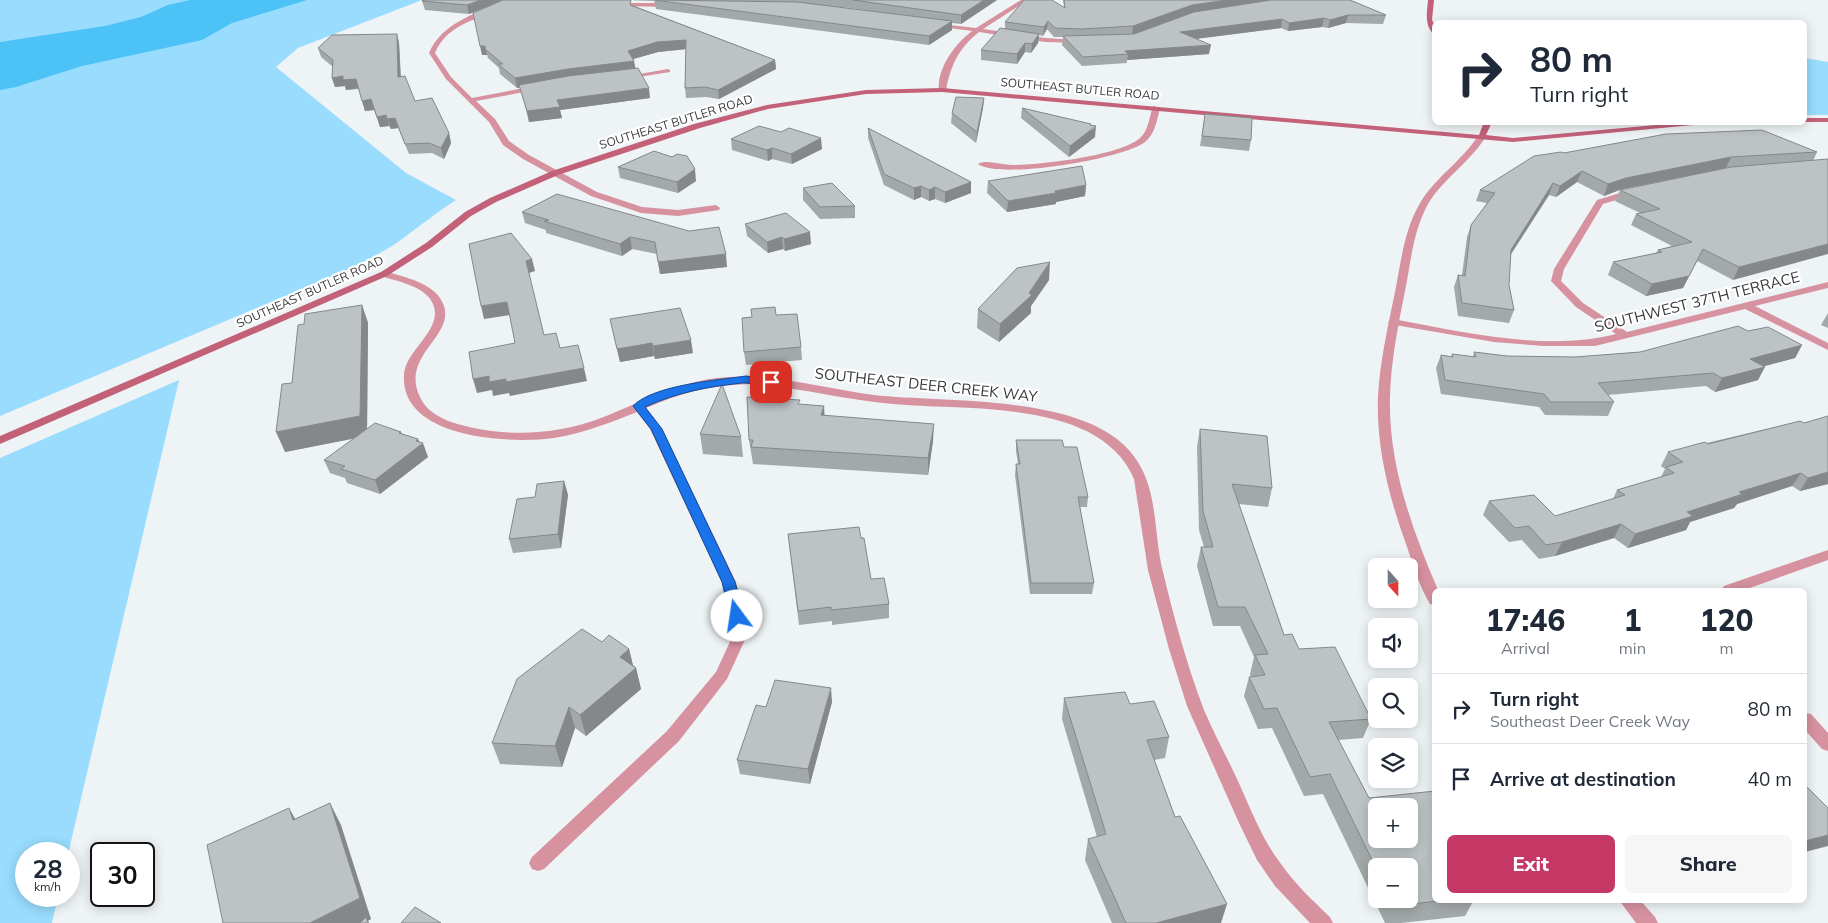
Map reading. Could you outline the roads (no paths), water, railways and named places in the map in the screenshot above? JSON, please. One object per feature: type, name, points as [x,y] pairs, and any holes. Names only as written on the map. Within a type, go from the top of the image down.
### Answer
[{"type":"main road","points":[[1431,0],[1429,20],[1432,26]]},
{"type":"main road","name":"SOUTHEAST BUTLER ROAD","points":[[0,440],[384,274],[429,245],[468,214],[492,200],[555,173],[703,124],[767,107],[866,92],[942,90],[1513,140],[1678,125]]},
{"type":"main road","points":[[1807,120],[1828,120]]},
{"type":"main road","points":[[1481,138],[1487,125]]},
{"type":"street","points":[[513,0],[447,31],[433,46],[432,53],[434,60],[448,78],[492,121],[506,142],[526,157],[594,194],[641,210],[678,213],[716,208]]},
{"type":"street","points":[[942,90],[954,53],[977,30],[1025,0]]},
{"type":"street","points":[[607,3],[676,5]]},
{"type":"street","points":[[929,23],[1045,40],[1090,42]]},
{"type":"street","points":[[613,78],[668,71]]},
{"type":"street","points":[[472,100],[546,85]]},
{"type":"street","points":[[982,164],[1006,168],[1034,166],[1126,149],[1141,141],[1149,131],[1156,108]]},
{"type":"street","points":[[1432,592],[1406,526],[1388,457],[1384,402],[1394,322],[1411,235],[1425,202],[1439,184],[1475,149],[1481,138]]},
{"type":"street","points":[[1626,336],[1565,294],[1556,281],[1559,269],[1600,202],[1640,190]]},
{"type":"street","name":"SOUTHEAST DEER CREEK WAY","points":[[384,274],[422,288],[434,297],[440,307],[437,324],[418,352],[411,367],[408,380],[411,394],[420,409],[453,426],[482,434],[539,435],[575,430],[604,422],[670,392],[694,386],[746,380],[936,405],[1018,409],[1078,423],[1097,431],[1116,444],[1128,455],[1138,472],[1153,566],[1192,698],[1251,831],[1270,866],[1322,923]]},
{"type":"street","name":"SOUTHWEST 37TH TERRACE","points":[[1394,322],[1501,341],[1556,345],[1595,343],[1828,285]]},
{"type":"street","points":[[1747,306],[1828,347]]},
{"type":"street","points":[[538,863],[673,736],[722,676],[741,633],[729,582],[656,429],[639,406]]},
{"type":"street","points":[[1734,588],[1828,555]]},
{"type":"street","points":[[1807,722],[1828,744]]},
{"type":"street","points":[[1631,903],[1648,923]]}]
